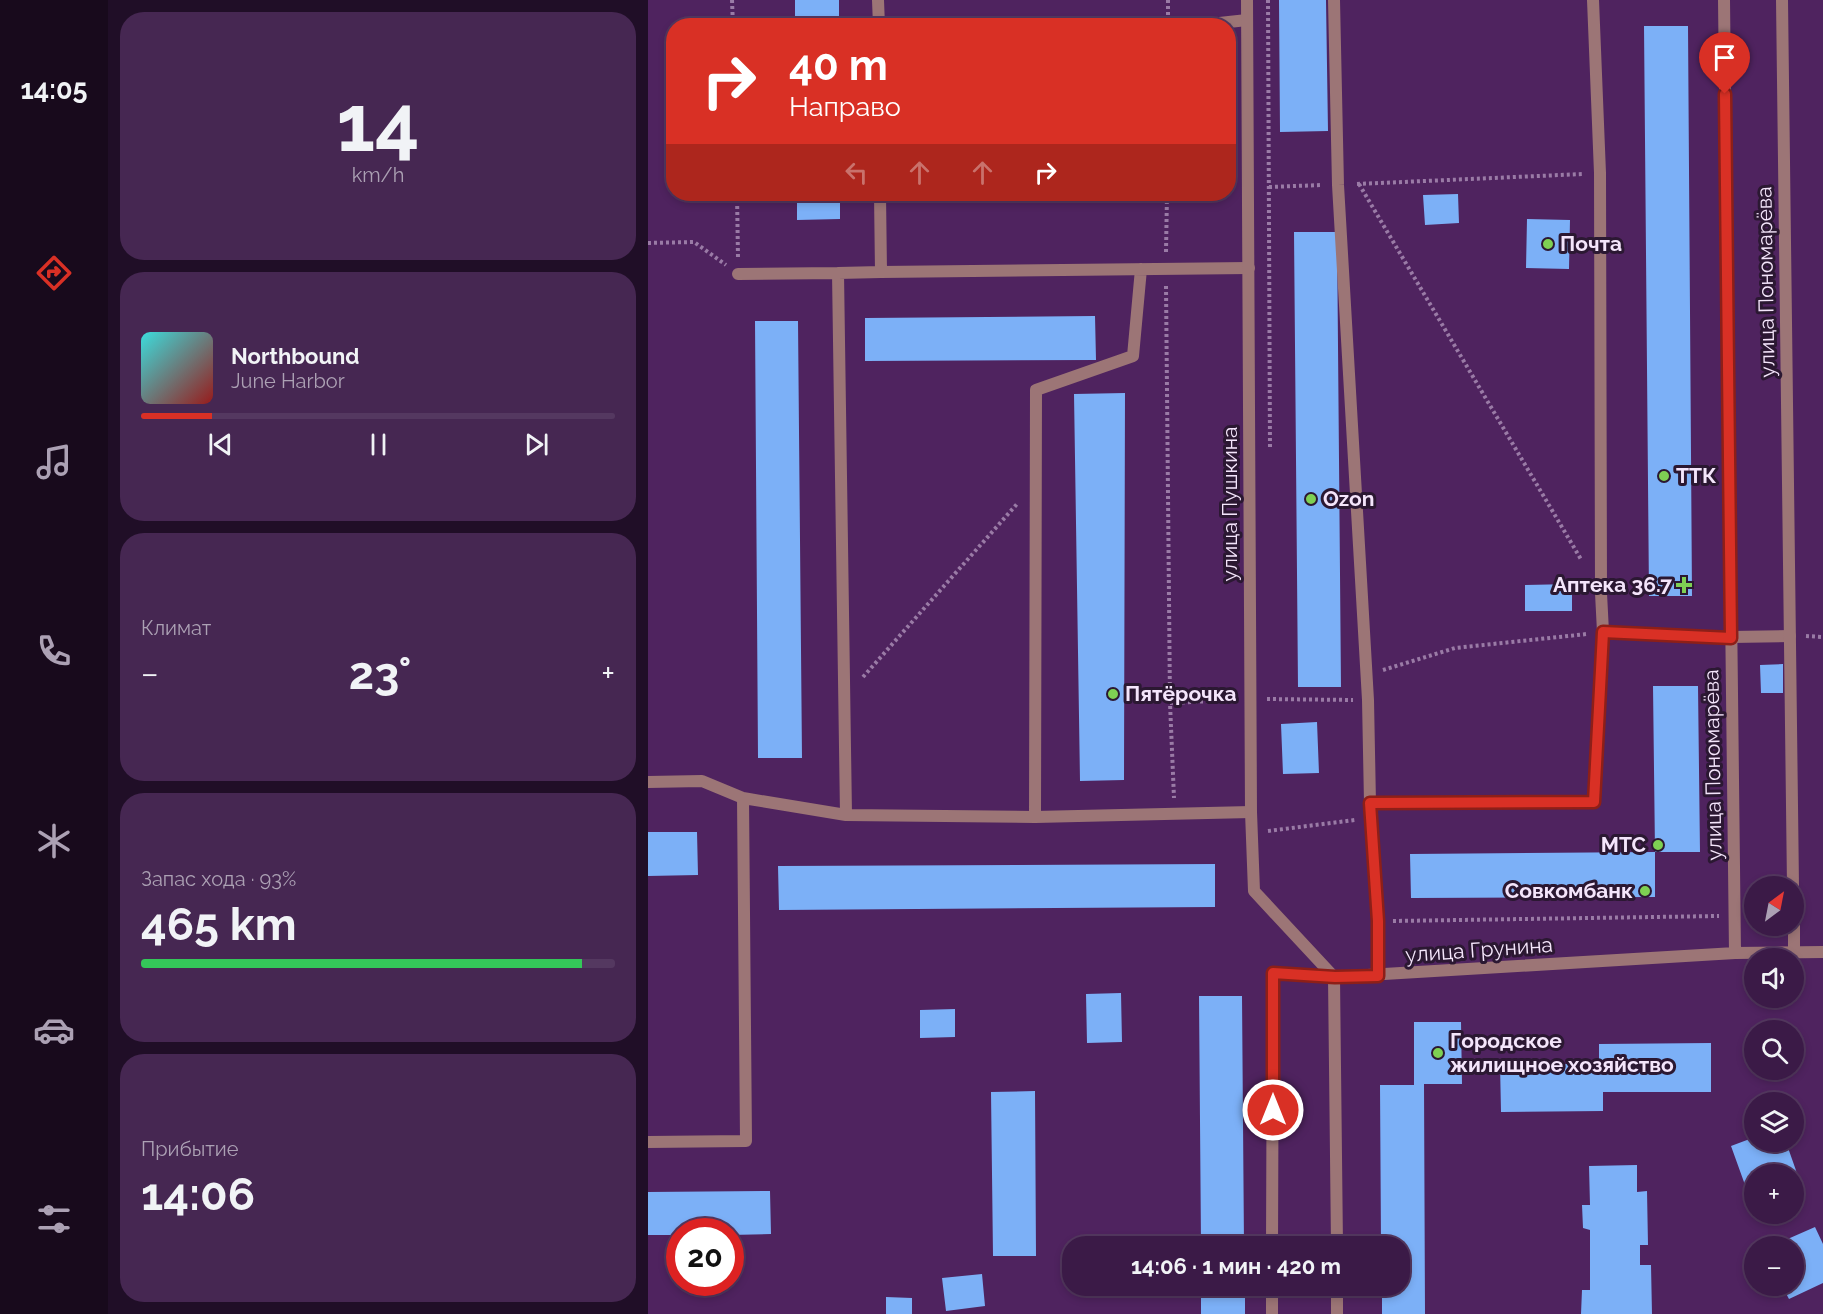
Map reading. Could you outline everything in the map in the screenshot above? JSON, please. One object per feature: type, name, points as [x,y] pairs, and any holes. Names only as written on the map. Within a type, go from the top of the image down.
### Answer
[{"type":"street","points":[[878,0],[879,18]]},
{"type":"street","name":"улица Пушкина","points":[[1247,0],[1251,812],[1254,891],[1335,977]]},
{"type":"street","points":[[1335,0],[1338,185],[1367,689],[1370,803],[1378,921],[1378,976]]},
{"type":"street","points":[[1370,803],[1594,802],[1603,632],[1600,173],[1593,0]]},
{"type":"street","name":"улица Пономарёва","points":[[1724,0],[1735,953]]},
{"type":"street","name":"улица Пономарёва","points":[[1782,0],[1793,876]]},
{"type":"street","points":[[1236,21],[1247,20]]},
{"type":"street","points":[[880,201],[880,272]]},
{"type":"street","points":[[738,274],[1249,268]]},
{"type":"street","points":[[1035,817],[1036,390],[1133,356],[1141,269]]},
{"type":"street","points":[[837,273],[846,815]]},
{"type":"street","points":[[1603,632],[1731,638],[1790,636]]},
{"type":"street","points":[[648,782],[702,781],[743,798],[846,815],[1035,817],[1251,812]]},
{"type":"street","points":[[648,1142],[746,1141],[743,798]]},
{"type":"street","name":"улица Грунина","points":[[1804,952],[1823,952]]},
{"type":"street","name":"улица Грунина","points":[[1272,1236],[1273,973],[1335,977],[1378,976],[1744,953]]},
{"type":"street","points":[[1335,977],[1337,1236]]},
{"type":"street","points":[[1272,1296],[1272,1314]]},
{"type":"street","points":[[1337,1296],[1337,1314]]},
{"type":"path","points":[[732,0],[733,18]]},
{"type":"path","points":[[1168,0],[1168,18]]},
{"type":"path","points":[[1268,0],[1270,460]]},
{"type":"path","points":[[1269,187],[1600,173]]},
{"type":"path","points":[[1359,184],[1583,562]]},
{"type":"path","points":[[736,201],[738,274]]},
{"type":"path","points":[[1167,201],[1170,703],[1174,814]]},
{"type":"path","points":[[648,243],[694,242],[738,274]]},
{"type":"path","points":[[844,698],[1036,483]]},
{"type":"path","points":[[1270,687],[1270,699]]},
{"type":"path","points":[[1252,833],[1371,818]]},
{"type":"path","points":[[1378,921],[1735,916]]},
{"type":"building","points":[[795,0],[839,0],[839,18],[795,18]]},
{"type":"building","points":[[1279,0],[1326,0],[1328,131],[1280,132]]},
{"type":"building","points":[[1644,26],[1688,26],[1692,596],[1649,596]]},
{"type":"building","points":[[1458,194],[1459,223],[1425,225],[1423,195]]},
{"type":"building","points":[[797,201],[840,201],[840,219],[797,220]]},
{"type":"building","name":"Почта","points":[[1527,219],[1570,220],[1569,269],[1526,268]]},
{"type":"building","points":[[1294,232],[1337,232],[1341,687],[1298,687]]},
{"type":"building","points":[[1095,316],[1096,360],[865,361],[865,318]]},
{"type":"building","points":[[755,321],[798,321],[802,758],[758,758]]},
{"type":"building","points":[[1125,393],[1124,780],[1080,781],[1074,394]]},
{"type":"building","points":[[1572,584],[1572,611],[1525,611],[1525,585]]},
{"type":"building","points":[[1783,664],[1783,693],[1761,693],[1760,665]]},
{"type":"building","points":[[1653,686],[1698,686],[1700,852],[1655,852]]},
{"type":"building","points":[[1317,722],[1319,773],[1283,774],[1281,724]]},
{"type":"building","points":[[648,832],[697,832],[698,875],[648,876]]},
{"type":"building","points":[[1655,852],[1655,897],[1411,898],[1410,854]]},
{"type":"building","points":[[1215,864],[1215,907],[779,910],[778,866]]},
{"type":"building","points":[[1121,993],[1122,1042],[1087,1043],[1086,994]]},
{"type":"building","points":[[1199,996],[1242,996],[1244,1236],[1201,1236]]},
{"type":"building","points":[[955,1009],[955,1037],[920,1038],[920,1010]]},
{"type":"building","points":[[1414,1022],[1461,1022],[1462,1084],[1424,1084],[1425,1314],[1382,1314],[1382,1296],[1410,1296],[1410,1236],[1381,1236],[1380,1085],[1414,1085]]},
{"type":"building","points":[[1711,1043],[1711,1092],[1603,1092],[1603,1111],[1501,1112],[1500,1064],[1599,1064],[1599,1044]]},
{"type":"building","points":[[1035,1091],[1036,1256],[993,1256],[991,1092]]},
{"type":"building","points":[[1744,1141],[1744,1152],[1790,1152],[1794,1164],[1744,1164],[1744,1182],[1731,1146]]},
{"type":"building","points":[[1637,1165],[1637,1192],[1647,1191],[1648,1245],[1640,1245],[1640,1265],[1651,1265],[1652,1314],[1581,1314],[1582,1290],[1590,1290],[1590,1230],[1583,1228],[1582,1205],[1590,1205],[1589,1166]]},
{"type":"building","points":[[770,1191],[771,1234],[744,1235],[744,1218],[666,1218],[666,1235],[648,1235],[648,1192]]},
{"type":"building","points":[[1815,1227],[1823,1244],[1823,1283],[1804,1292],[1804,1236],[1795,1236]]},
{"type":"building","points":[[982,1274],[985,1306],[946,1311],[942,1278]]},
{"type":"building","points":[[1201,1296],[1245,1296],[1245,1314],[1201,1314]]},
{"type":"building","points":[[886,1297],[912,1298],[912,1314],[886,1314]]},
{"type":"place","name":"Почта","points":[[1548,244]]},
{"type":"place","name":"ТТК","points":[[1664,476]]},
{"type":"place","name":"Ozon","points":[[1311,499]]},
{"type":"place","name":"Аптека 36.7","points":[[1684,585]]},
{"type":"place","name":"Пятёрочка","points":[[1113,694]]},
{"type":"place","name":"МТС","points":[[1658,845]]},
{"type":"place","name":"Совкомбанк","points":[[1645,891]]},
{"type":"place","name":"Городское жилищное хозяйство","points":[[1438,1053]]},
{"type":"route","points":[[1273,1110],[1273,973],[1335,977],[1378,976],[1378,921],[1370,803],[1594,802],[1603,632],[1731,638],[1725,94]]}]
